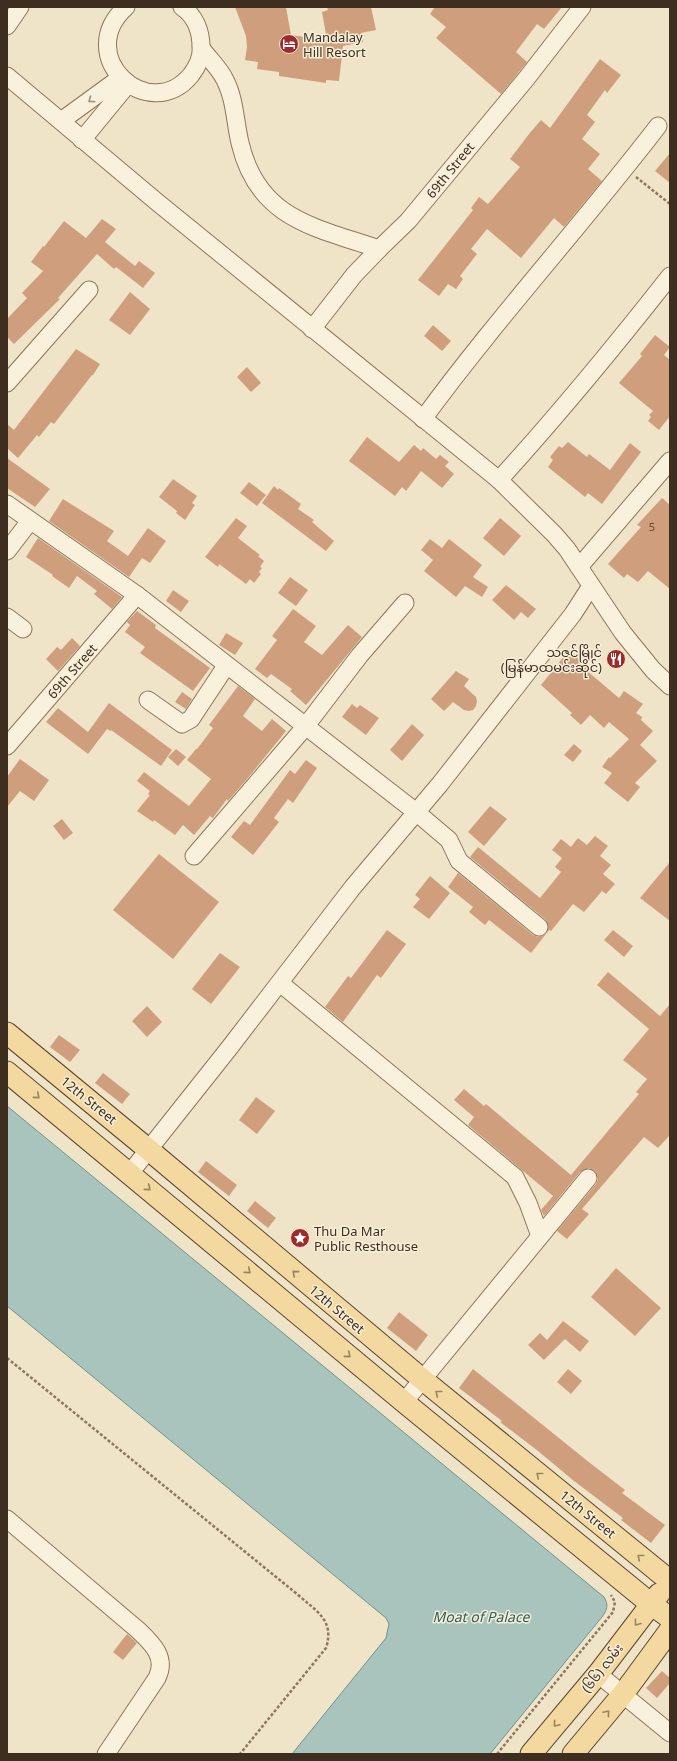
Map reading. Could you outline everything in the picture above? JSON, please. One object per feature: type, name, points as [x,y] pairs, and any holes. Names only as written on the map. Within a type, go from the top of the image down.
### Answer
[{"type":"main road","name":"12th Street","points":[[7,1033],[422,1379],[670,1581]]},
{"type":"main road","points":[[7,1072],[404,1402],[670,1618]]},
{"type":"main road","name":"(၆၆) လမ်း","points":[[531,1754],[598,1674],[670,1581]]},
{"type":"main road","points":[[573,1754],[623,1694],[670,1630]]},
{"type":"street","points":[[7,26],[20,7]]},
{"type":"street","points":[[126,7],[113,22],[107,41],[110,60],[124,81],[137,89],[157,92],[178,86],[187,79],[195,70],[202,49],[198,27],[192,17],[182,7]]},
{"type":"street","name":"69th Street","points":[[312,329],[354,275],[408,221],[526,79],[582,7]]},
{"type":"street","points":[[202,49],[225,80],[230,94],[240,145],[246,161],[262,192],[274,205],[288,215],[302,222],[379,249]]},
{"type":"street","points":[[7,76],[82,140],[312,329],[499,480],[554,534],[579,567],[623,632],[653,670],[670,686]]},
{"type":"street","points":[[61,121],[124,81]]},
{"type":"street","points":[[82,140],[124,81]]},
{"type":"street","points":[[423,419],[523,292],[625,169],[658,126]]},
{"type":"street","points":[[499,480],[541,434],[613,348],[670,276]]},
{"type":"street","points":[[7,383],[90,290]]},
{"type":"street","points":[[579,567],[670,461]]},
{"type":"street","points":[[7,504],[30,522],[137,595],[226,666],[416,812],[449,840],[459,861],[539,927]]},
{"type":"street","points":[[7,552],[30,522]]},
{"type":"street","points":[[130,1173],[220,1060],[353,887],[440,784],[573,614],[591,586]]},
{"type":"street","name":"69th Street","points":[[7,746],[137,595]]},
{"type":"street","points":[[194,856],[305,727],[360,655],[405,603]]},
{"type":"street","points":[[7,617],[23,629]]},
{"type":"street","points":[[148,700],[176,721],[182,724],[187,722],[191,719],[226,666]]},
{"type":"street","points":[[280,983],[515,1177],[528,1203],[540,1236]]},
{"type":"street","points":[[404,1402],[588,1178]]},
{"type":"street","points":[[7,1519],[138,1630],[152,1643],[159,1653],[161,1671],[106,1754]]},
{"type":"street","points":[[598,1674],[670,1733]]},
{"type":"path","points":[[625,169],[670,204]]},
{"type":"path","points":[[7,1358],[291,1589],[325,1620],[329,1629],[329,1639],[326,1648],[240,1754]]},
{"type":"path","points":[[497,1754],[613,1612],[615,1602],[610,1593]]},
{"type":"water","name":"Moat of Palace","points":[[7,1106],[604,1597],[607,1607],[602,1617],[490,1754],[292,1754],[386,1638],[389,1624],[386,1618],[7,1306]]},
{"type":"building","name":"Mandalay Hill Resort","points":[[235,7],[286,7],[291,35],[327,40],[322,12],[328,10],[327,7],[371,7],[376,30],[361,33],[363,42],[343,46],[339,81],[326,80],[326,83],[279,76],[279,72],[257,69],[258,62],[245,60],[247,47],[246,36]]},
{"type":"building","points":[[435,7],[562,7],[544,29],[537,24],[516,52],[527,62],[501,94],[436,38],[446,27],[430,14]]},
{"type":"building","points":[[600,59],[621,75],[607,93],[605,90],[587,115],[595,122],[582,139],[600,154],[588,169],[602,181],[564,227],[554,218],[521,258],[487,229],[471,249],[477,254],[460,276],[463,279],[456,289],[448,284],[439,296],[418,280],[473,210],[471,208],[479,197],[488,204],[520,167],[510,159],[529,134],[541,120],[550,128]]},
{"type":"building","points":[[670,153],[670,183],[655,171]]},
{"type":"building","points":[[102,219],[116,229],[105,242],[135,266],[139,261],[155,273],[143,288],[116,267],[114,269],[97,254],[58,298],[60,299],[14,344],[7,337],[7,319],[27,298],[22,293],[43,271],[31,262],[64,221],[86,238]]},
{"type":"building","points":[[130,292],[150,309],[130,335],[109,320]]},
{"type":"building","points":[[433,325],[451,341],[442,351],[424,336]]},
{"type":"building","points":[[655,335],[670,347],[664,355],[670,360],[670,416],[659,430],[648,421],[651,417],[649,415],[653,411],[619,383],[642,356],[640,354]]},
{"type":"building","points":[[76,349],[100,364],[54,424],[51,422],[39,437],[37,435],[18,458],[7,448],[7,424],[14,430]]},
{"type":"building","points":[[247,367],[261,383],[251,392],[237,377]]},
{"type":"building","points":[[367,437],[399,462],[414,445],[421,451],[423,448],[436,459],[440,455],[449,462],[445,466],[454,474],[442,488],[421,471],[406,491],[402,487],[395,496],[349,461]]},
{"type":"building","points":[[568,442],[587,457],[589,454],[610,470],[630,443],[641,452],[602,504],[588,493],[585,497],[548,467],[553,460],[550,457],[559,446],[562,448]]},
{"type":"building","points":[[7,458],[50,489],[35,507],[7,488]]},
{"type":"building","points":[[173,479],[197,496],[192,503],[195,505],[185,520],[176,513],[177,511],[159,497]]},
{"type":"building","points":[[249,482],[266,495],[257,506],[240,493]]},
{"type":"building","points":[[274,486],[301,504],[298,509],[314,520],[312,522],[334,541],[326,551],[262,503]]},
{"type":"building","points":[[662,498],[670,505],[670,589],[648,571],[638,582],[627,574],[624,578],[608,564],[641,527],[637,525]]},
{"type":"building","points":[[63,499],[114,531],[107,541],[128,556],[148,528],[166,541],[150,563],[142,558],[129,577],[49,521]]},
{"type":"building","points":[[236,518],[247,526],[238,538],[260,555],[258,556],[264,561],[260,567],[262,568],[259,572],[261,574],[254,583],[250,579],[246,584],[219,564],[218,567],[205,557]]},
{"type":"building","points":[[500,518],[521,536],[504,556],[483,538]]},
{"type":"building","points":[[38,538],[122,597],[112,609],[94,594],[97,591],[77,576],[69,588],[26,557]]},
{"type":"building","points":[[430,539],[442,548],[449,539],[482,565],[473,577],[488,587],[482,597],[465,586],[456,597],[424,571],[433,560],[421,550]]},
{"type":"building","points":[[290,577],[308,590],[296,606],[278,593]]},
{"type":"building","points":[[506,585],[536,609],[528,618],[521,612],[514,620],[492,600]]},
{"type":"building","points":[[173,590],[189,601],[181,612],[166,601]]},
{"type":"building","points":[[293,609],[316,626],[304,642],[322,655],[348,625],[362,637],[306,705],[290,691],[292,689],[271,674],[267,678],[255,669],[277,640],[272,636]]},
{"type":"building","points":[[137,611],[156,625],[155,628],[210,668],[193,691],[140,653],[145,647],[125,632],[130,625],[127,622]]},
{"type":"building","points":[[226,633],[243,643],[235,655],[219,645]]},
{"type":"building","points":[[72,638],[80,646],[58,671],[46,659],[57,647],[61,650]]},
{"type":"building","points":[[569,650],[588,668],[586,670],[619,698],[624,691],[643,704],[636,713],[642,717],[641,720],[653,731],[640,745],[657,761],[635,783],[640,787],[628,802],[604,783],[612,773],[602,767],[609,757],[610,758],[629,739],[609,722],[604,728],[590,715],[581,725],[570,715],[572,713],[541,685]]},
{"type":"building","points":[[456,671],[469,679],[464,686],[476,697],[476,706],[473,710],[464,710],[453,702],[444,711],[431,699]]},
{"type":"building","points":[[238,686],[255,699],[243,716],[262,731],[272,719],[286,731],[228,801],[227,799],[213,818],[210,816],[194,835],[183,825],[175,835],[154,820],[153,822],[137,811],[150,795],[148,794],[150,791],[137,781],[144,772],[189,806],[211,779],[187,760],[213,728],[209,725]]},
{"type":"building","points":[[182,692],[192,699],[186,709],[175,702]]},
{"type":"building","points":[[109,703],[172,750],[161,766],[111,730],[107,729],[88,754],[46,722],[58,708],[88,732]]},
{"type":"building","points":[[352,704],[357,708],[360,705],[379,718],[366,735],[342,717]]},
{"type":"building","points":[[412,724],[424,735],[402,761],[390,750]]},
{"type":"building","points":[[574,744],[582,751],[573,762],[564,755]]},
{"type":"building","points":[[176,749],[186,757],[178,766],[168,757]]},
{"type":"building","points":[[20,759],[49,780],[34,801],[20,791],[7,807],[7,777]]},
{"type":"building","points":[[306,760],[317,768],[293,803],[288,799],[274,818],[279,822],[253,855],[231,837],[244,821],[250,825],[290,770],[295,774]]},
{"type":"building","points":[[490,806],[507,819],[484,846],[468,832]]},
{"type":"building","points":[[62,819],[73,833],[64,840],[53,826]]},
{"type":"building","points":[[595,836],[608,846],[600,856],[611,865],[603,874],[615,884],[606,894],[602,891],[584,912],[573,904],[551,931],[549,930],[547,933],[548,924],[545,919],[470,857],[478,847],[540,898],[561,872],[555,867],[562,858],[552,850],[561,839],[571,847],[578,838],[587,845]]},
{"type":"building","points":[[159,854],[219,902],[173,959],[113,910]]},
{"type":"building","points":[[670,862],[670,921],[640,898]]},
{"type":"building","points":[[458,873],[533,935],[538,937],[546,934],[531,953],[489,920],[485,925],[469,912],[473,907],[448,887]]},
{"type":"building","points":[[430,876],[450,893],[429,919],[413,907],[420,899],[415,895]]},
{"type":"building","points":[[387,930],[406,944],[381,978],[377,975],[343,1022],[325,1007],[348,976],[351,978]]},
{"type":"building","points":[[613,930],[633,946],[624,957],[604,940]]},
{"type":"building","points":[[220,953],[240,967],[211,1004],[192,989]]},
{"type":"building","points":[[608,972],[660,1016],[670,1004],[670,1135],[658,1148],[644,1137],[582,1209],[589,1214],[567,1239],[557,1231],[596,1184],[598,1179],[595,1171],[589,1168],[580,1172],[544,1216],[541,1210],[553,1196],[468,1125],[474,1117],[454,1100],[464,1089],[484,1106],[486,1104],[571,1175],[639,1094],[636,1092],[647,1079],[623,1060],[649,1029],[597,985]]},
{"type":"building","points":[[147,1006],[162,1022],[147,1037],[132,1021]]},
{"type":"building","points":[[59,1035],[80,1050],[70,1062],[50,1047]]},
{"type":"building","points":[[103,1073],[130,1094],[122,1104],[95,1083]]},
{"type":"building","points":[[256,1097],[275,1111],[257,1134],[239,1120]]},
{"type":"building","points":[[206,1161],[237,1185],[229,1196],[198,1172]]},
{"type":"building","points":[[255,1201],[276,1218],[268,1228],[247,1211]]},
{"type":"building","points":[[616,1268],[661,1308],[635,1336],[591,1297]]},
{"type":"building","points":[[399,1312],[428,1335],[416,1351],[387,1328]]},
{"type":"building","points":[[563,1321],[589,1341],[580,1352],[565,1339],[544,1360],[528,1345],[540,1333],[547,1340]]},
{"type":"building","points":[[473,1369],[625,1490],[622,1493],[665,1525],[651,1543],[621,1520],[623,1518],[574,1481],[500,1422],[502,1421],[459,1388]]},
{"type":"building","points":[[568,1369],[582,1381],[571,1394],[557,1382]]},
{"type":"building","points":[[127,1634],[137,1643],[123,1660],[113,1652]]},
{"type":"building","points":[[662,1671],[670,1678],[670,1683],[657,1698],[646,1688]]},
{"type":"place","name":"Mandalay Hill Resort","points":[[289,44]]},
{"type":"place","name":"သဇင်မြိုင် (မြန်မာထမင်းဆိုင်)","points":[[616,659]]},
{"type":"place","name":"Thu Da Mar Public Resthouse","points":[[300,1238]]}]
